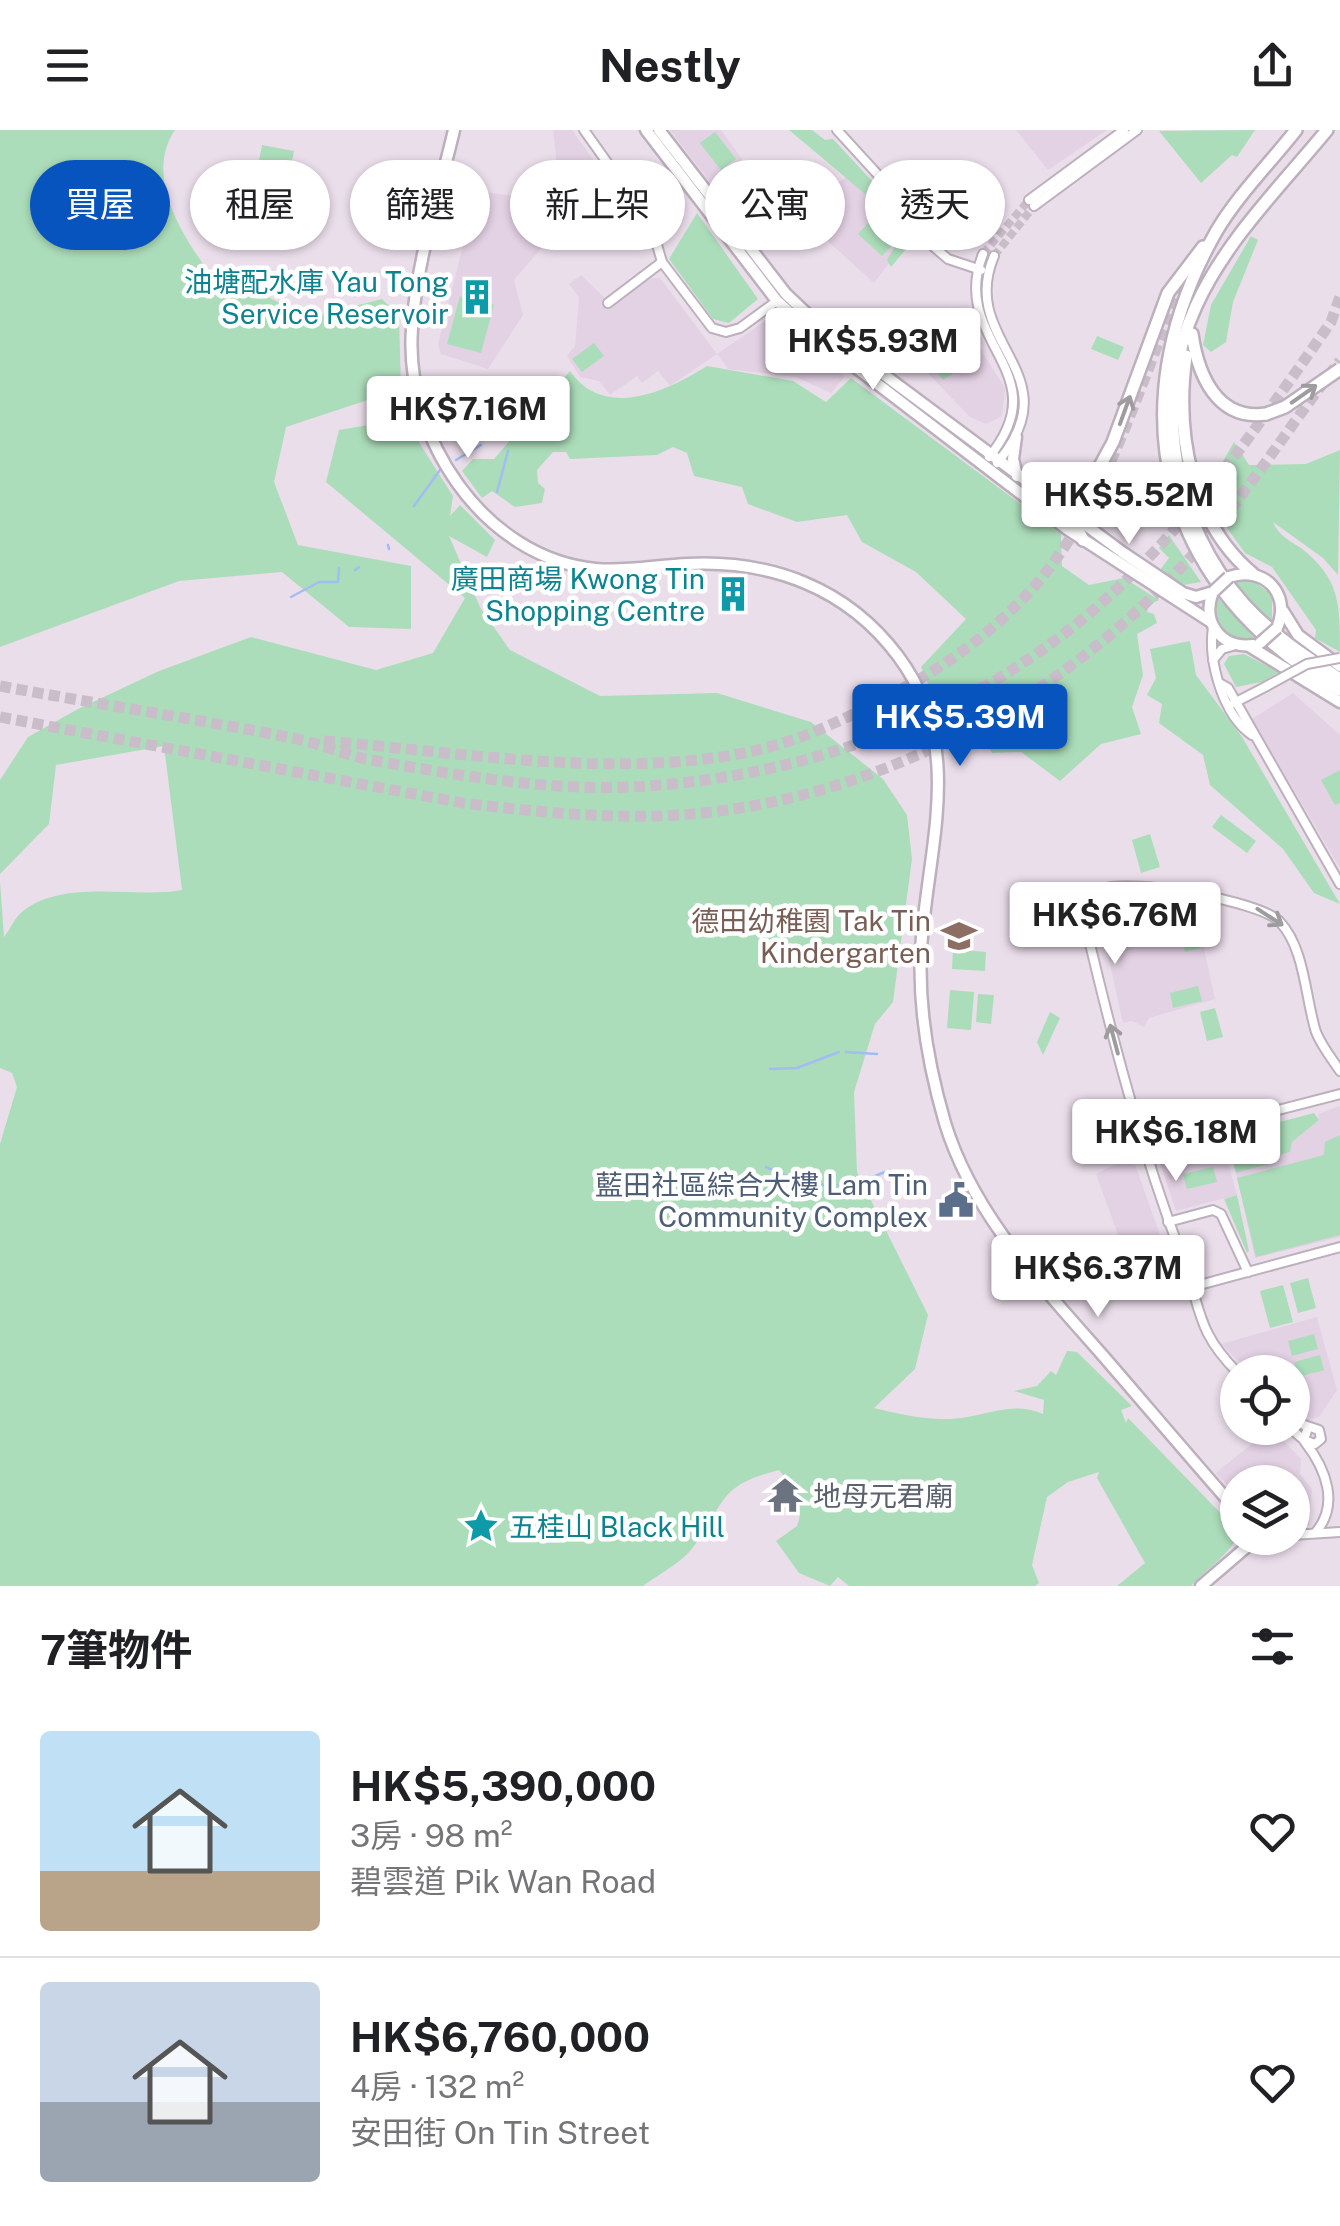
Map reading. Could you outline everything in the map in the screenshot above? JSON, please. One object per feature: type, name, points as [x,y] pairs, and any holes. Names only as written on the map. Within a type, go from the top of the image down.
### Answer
[{"type":"highway","points":[[1327,130],[1220,264],[1191,318],[1175,380],[1174,444],[1182,491],[1204,546],[1235,594],[1288,644],[1334,675],[1340,690]]},
{"type":"highway","points":[[1083,540],[1076,520],[1082,498],[1118,430],[1168,293],[1295,131]]},
{"type":"highway","points":[[1217,230],[1196,275],[1168,362],[1162,412],[1169,478],[1190,540],[1222,594],[1259,634],[1334,675]]},
{"type":"highway","points":[[1182,285],[1198,253]]},
{"type":"highway","points":[[1220,264],[1192,334],[1184,391],[1191,471],[1206,514],[1224,547],[1253,574]]},
{"type":"highway","points":[[1192,334],[1201,372],[1218,400],[1242,414],[1266,414],[1285,407],[1340,369]]},
{"type":"highway","points":[[1055,505],[1070,509],[1082,498]]},
{"type":"main road","points":[[454,130],[412,331],[416,394],[436,444],[469,498],[511,537],[570,564],[605,570],[716,564],[761,567],[854,609],[906,668],[930,719],[940,771],[938,834],[921,957],[923,1013],[936,1087],[950,1136],[978,1196],[1057,1303],[1220,1491]]},
{"type":"main road","points":[[646,130],[820,340],[990,464],[1083,540],[1340,702]]},
{"type":"main road","points":[[659,130],[782,297]]},
{"type":"main road","points":[[1016,438],[1013,459],[1018,478]]},
{"type":"main road","points":[[990,464],[1018,478],[1182,593],[1196,596],[1213,592],[1229,577],[1253,574],[1274,586],[1282,610],[1298,635],[1334,675]]},
{"type":"main road","points":[[1212,624],[1213,592]]},
{"type":"main road","points":[[1248,645],[1277,628],[1282,610]]},
{"type":"main road","points":[[1202,1586],[1241,1555]]},
{"type":"street","points":[[584,130],[650,224],[662,262],[716,330],[740,328],[782,297]]},
{"type":"street","points":[[837,130],[910,210],[934,247],[948,259],[989,272]]},
{"type":"street","points":[[1124,130],[1031,203],[1138,130]]},
{"type":"street","points":[[984,254],[978,270],[981,317],[1016,398],[1012,423],[990,464]]},
{"type":"street","points":[[990,464],[1016,438],[1025,412],[1024,389],[991,316],[989,272],[994,256]]},
{"type":"street","points":[[608,303],[662,262]]},
{"type":"street","points":[[1212,624],[1213,660],[1221,684],[1340,884]]},
{"type":"street","points":[[1213,660],[1222,649],[1248,645]]},
{"type":"street","points":[[1233,703],[1307,664],[1340,658]]},
{"type":"street","points":[[1222,1355],[1206,1337],[1139,1133],[1086,922],[1092,898],[1108,888],[1131,886],[1245,904],[1273,915],[1292,940],[1318,1036],[1340,1072]]},
{"type":"street","points":[[1139,1133],[1162,1140],[1340,1094]]},
{"type":"street","points":[[1148,1158],[1162,1140]]},
{"type":"street","points":[[1168,1222],[1213,1210],[1221,1214],[1248,1272]]},
{"type":"street","points":[[1192,1287],[1340,1247]]},
{"type":"street","points":[[1310,1428],[1319,1430],[1320,1438],[1310,1444]]},
{"type":"street","points":[[1305,1445],[1330,1498],[1328,1516],[1315,1533]]},
{"type":"street","points":[[1310,1533],[1340,1532]]},
{"type":"shaded area","points":[[553,130],[572,130],[593,160],[556,160]]},
{"type":"shaded area","points":[[670,130],[721,130],[743,160],[705,160],[705,176]]},
{"type":"shaded area","points":[[1016,130],[1107,130],[1048,170]]},
{"type":"shaded area","points":[[845,178],[865,194],[865,250],[899,250],[874,283],[838,250],[845,250]]},
{"type":"shaded area","points":[[490,193],[510,195],[510,250],[540,250],[514,280],[523,315],[488,369],[441,354],[438,344],[462,250],[490,250]]},
{"type":"shaded area","points":[[581,275],[612,305],[651,278],[660,278],[717,354],[670,386],[658,371],[642,383],[637,376],[610,395],[599,381],[580,377],[567,356],[575,346],[579,297],[569,284]]},
{"type":"shaded area","points":[[946,307],[957,312],[1005,388],[1002,416],[986,424],[970,417],[922,367],[904,335]]},
{"type":"shaded area","points":[[771,317],[845,376],[831,393],[796,377],[728,369],[717,354]]},
{"type":"shaded area","points":[[1293,693],[1340,735],[1340,868],[1252,719]]},
{"type":"shaded area","points":[[1126,893],[1196,913],[1215,999],[1149,1018],[1144,1027],[1132,1021],[1123,1023],[1100,918],[1109,896]]},
{"type":"shaded area","points":[[1340,1106],[1340,1237],[1255,1258],[1236,1173],[1275,1162],[1275,1156],[1290,1152],[1292,1142],[1319,1120],[1318,1114]]},
{"type":"shaded area","points":[[1221,1136],[1237,1195],[1176,1211],[1158,1157],[1161,1152]]},
{"type":"shaded area","points":[[1132,1156],[1166,1252],[1129,1265],[1096,1174]]},
{"type":"shaded area","points":[[1317,1317],[1337,1390],[1319,1417],[1310,1420],[1310,1355],[1232,1355],[1221,1344]]},
{"type":"shaded area","points":[[1250,1445],[1287,1445],[1301,1459],[1301,1465],[1226,1465]]},
{"type":"green space","points":[[0,130],[175,130],[165,160],[30,160],[30,250],[170,250],[170,202],[190,250],[224,292],[268,297],[309,318],[382,299],[399,316],[401,389],[286,427],[274,482],[298,545],[411,566],[411,629],[349,627],[282,572],[179,581],[0,647]]},
{"type":"green space","points":[[789,130],[812,130],[825,140],[833,139],[865,173],[865,194],[845,177],[845,160],[825,160]]},
{"type":"green space","points":[[1255,130],[1237,157],[1232,155],[1201,183],[1159,131]]},
{"type":"green space","points":[[715,132],[736,159],[713,160],[700,143]]},
{"type":"green space","points":[[262,145],[294,151],[292,160],[259,160]]},
{"type":"green space","points":[[697,213],[705,224],[705,250],[723,250],[758,299],[729,323],[713,319],[669,259],[674,250],[685,250],[685,233]]},
{"type":"green space","points":[[1251,236],[1258,240],[1233,302],[1226,342],[1211,352],[1203,345],[1211,305]]},
{"type":"green space","points":[[893,250],[905,250],[891,267],[887,260]]},
{"type":"green space","points":[[460,296],[494,305],[481,353],[447,344]]},
{"type":"green space","points":[[1097,336],[1124,347],[1118,360],[1091,349]]},
{"type":"green space","points":[[594,343],[604,356],[582,372],[572,359]]},
{"type":"green space","points":[[941,348],[957,371],[943,380],[927,358]]},
{"type":"green space","points":[[707,366],[793,381],[826,402],[851,378],[1061,534],[1062,566],[1089,585],[1124,578],[1159,600],[1149,605],[1147,612],[1154,614],[1157,623],[1137,634],[1143,675],[1132,707],[1141,734],[1101,744],[1060,781],[1021,752],[992,753],[972,711],[956,697],[933,696],[921,667],[966,619],[916,572],[862,542],[847,515],[797,522],[748,504],[742,487],[694,476],[687,453],[673,447],[657,455],[570,459],[566,452],[553,452],[537,470],[538,483],[545,489],[542,503],[515,507],[492,491],[482,498],[462,471],[473,459],[494,459],[570,371],[584,386],[617,398],[655,392]]},
{"type":"green space","points":[[409,418],[415,436],[453,496],[450,516],[460,505],[495,540],[487,557],[449,536],[481,609],[510,650],[600,696],[717,693],[811,722],[883,779],[907,815],[912,859],[893,1002],[875,1024],[854,1092],[857,1172],[928,1315],[915,1369],[874,1408],[943,1419],[1014,1409],[1043,1414],[1044,1400],[1014,1391],[1037,1386],[1051,1371],[1056,1375],[1067,1351],[1077,1352],[1132,1406],[1121,1410],[1126,1423],[1128,1418],[1220,1513],[1223,1555],[1191,1586],[1117,1586],[1145,1563],[1097,1478],[1099,1472],[1068,1482],[1047,1497],[1032,1565],[1039,1583],[1035,1586],[849,1586],[838,1577],[830,1586],[799,1573],[776,1541],[797,1526],[800,1510],[793,1489],[779,1470],[734,1489],[689,1552],[643,1586],[0,1586],[0,1144],[17,1087],[12,1073],[0,1068],[0,881],[4,937],[22,912],[58,895],[182,890],[164,746],[56,765],[49,824],[0,874],[0,780],[28,737],[159,671],[251,637],[376,670],[433,653],[465,598],[326,482],[339,430]]},
{"type":"green space","points":[[1234,442],[1249,465],[1306,464],[1340,450],[1338,575],[1323,558],[1273,522],[1281,534],[1324,570],[1338,606],[1340,652],[1315,638],[1316,630],[1272,567],[1245,553],[1227,528],[1215,475]]},
{"type":"green space","points":[[1169,535],[1201,582],[1183,585],[1160,570],[1169,558],[1159,548]]},
{"type":"green space","points":[[1252,580],[1272,595],[1272,623],[1233,582]]},
{"type":"green space","points":[[1218,598],[1254,638],[1237,637],[1224,629],[1217,616]]},
{"type":"green space","points":[[1190,641],[1196,675],[1242,737],[1340,904],[1314,893],[1283,849],[1210,785],[1203,755],[1159,723],[1162,704],[1147,695],[1156,678],[1150,649]]},
{"type":"green space","points":[[1244,654],[1279,672],[1262,682],[1236,687],[1224,664],[1229,656]]},
{"type":"green space","points":[[1340,770],[1340,803],[1335,805],[1321,780]]},
{"type":"green space","points":[[1221,815],[1256,841],[1247,853],[1212,827]]},
{"type":"green space","points":[[1150,834],[1160,867],[1141,873],[1132,840]]},
{"type":"green space","points":[[1193,919],[1200,948],[1185,952],[1177,923]]},
{"type":"green space","points":[[953,949],[986,952],[985,971],[952,969]]},
{"type":"green space","points":[[1198,986],[1202,1001],[1173,1008],[1170,993]]},
{"type":"green space","points":[[950,990],[974,992],[971,1030],[947,1028]]},
{"type":"green space","points":[[978,994],[994,995],[991,1024],[976,1022]]},
{"type":"green space","points":[[1215,1008],[1223,1037],[1207,1041],[1200,1012]]},
{"type":"green space","points":[[1050,1012],[1060,1018],[1043,1055],[1037,1042]]},
{"type":"green space","points":[[1314,1113],[1319,1120],[1292,1142],[1290,1152],[1276,1156],[1276,1162],[1236,1173],[1226,1136]]},
{"type":"green space","points":[[1340,1135],[1340,1235],[1256,1257],[1237,1178],[1324,1155],[1325,1142]]},
{"type":"green space","points":[[1213,1167],[1217,1182],[1187,1189],[1183,1174]]},
{"type":"green space","points":[[1237,1195],[1249,1251],[1247,1253],[1224,1199]]},
{"type":"green space","points":[[1308,1278],[1316,1308],[1298,1313],[1290,1283]]},
{"type":"green space","points":[[1283,1285],[1293,1322],[1270,1328],[1260,1291]]},
{"type":"green space","points":[[1314,1334],[1318,1349],[1292,1355],[1288,1341]]},
{"type":"green space","points":[[1320,1355],[1324,1370],[1310,1374],[1310,1358]]},
{"type":"waterway","points":[[456,460],[481,445]]},
{"type":"waterway","points":[[497,492],[508,451]]},
{"type":"waterway","points":[[414,506],[440,470]]},
{"type":"waterway","points":[[388,545],[389,549]]},
{"type":"waterway","points":[[355,570],[359,567]]},
{"type":"waterway","points":[[291,597],[319,582],[338,582],[339,568]]},
{"type":"waterway","points":[[770,1069],[797,1068],[839,1052]]},
{"type":"waterway","points":[[846,1052],[877,1054]]},
{"type":"waterway","points":[[766,1167],[804,1184],[833,1185]]},
{"type":"waterway","points":[[838,1185],[855,1184],[890,1170]]},
{"type":"tunnel","points":[[983,254],[1029,200]]},
{"type":"tunnel","points":[[994,256],[1034,206]]},
{"type":"tunnel","points":[[324,741],[531,761],[688,761],[784,743],[887,697],[976,641],[1017,605],[1053,563],[1103,478],[1182,285]]},
{"type":"tunnel","points":[[0,686],[293,738],[366,759],[542,785],[612,788],[713,779],[841,749],[902,727],[1019,666],[1072,628],[1122,584],[1180,524],[1233,458],[1331,322],[1340,297]]},
{"type":"tunnel","points":[[0,717],[463,803],[537,811],[661,816],[736,809],[809,793],[880,770],[949,740],[1015,703],[1077,661],[1135,613],[1209,537],[1340,361]]},
{"type":"place","name":"油塘配水庫 Yau Tong Service Reservoir","points":[[477,297]]},
{"type":"place","name":"廣田商場 Kwong Tin Shopping Centre","points":[[733,594]]},
{"type":"place","name":"德田幼稚園 Tak Tin Kindergarten","points":[[959,936]]},
{"type":"place","name":"藍田社區綜合大樓 Lam Tin Community Complex","points":[[956,1200]]},
{"type":"place","name":"地母元君廟","points":[[785,1495]]},
{"type":"place","name":"五桂山 Black Hill","points":[[481,1526]]}]
